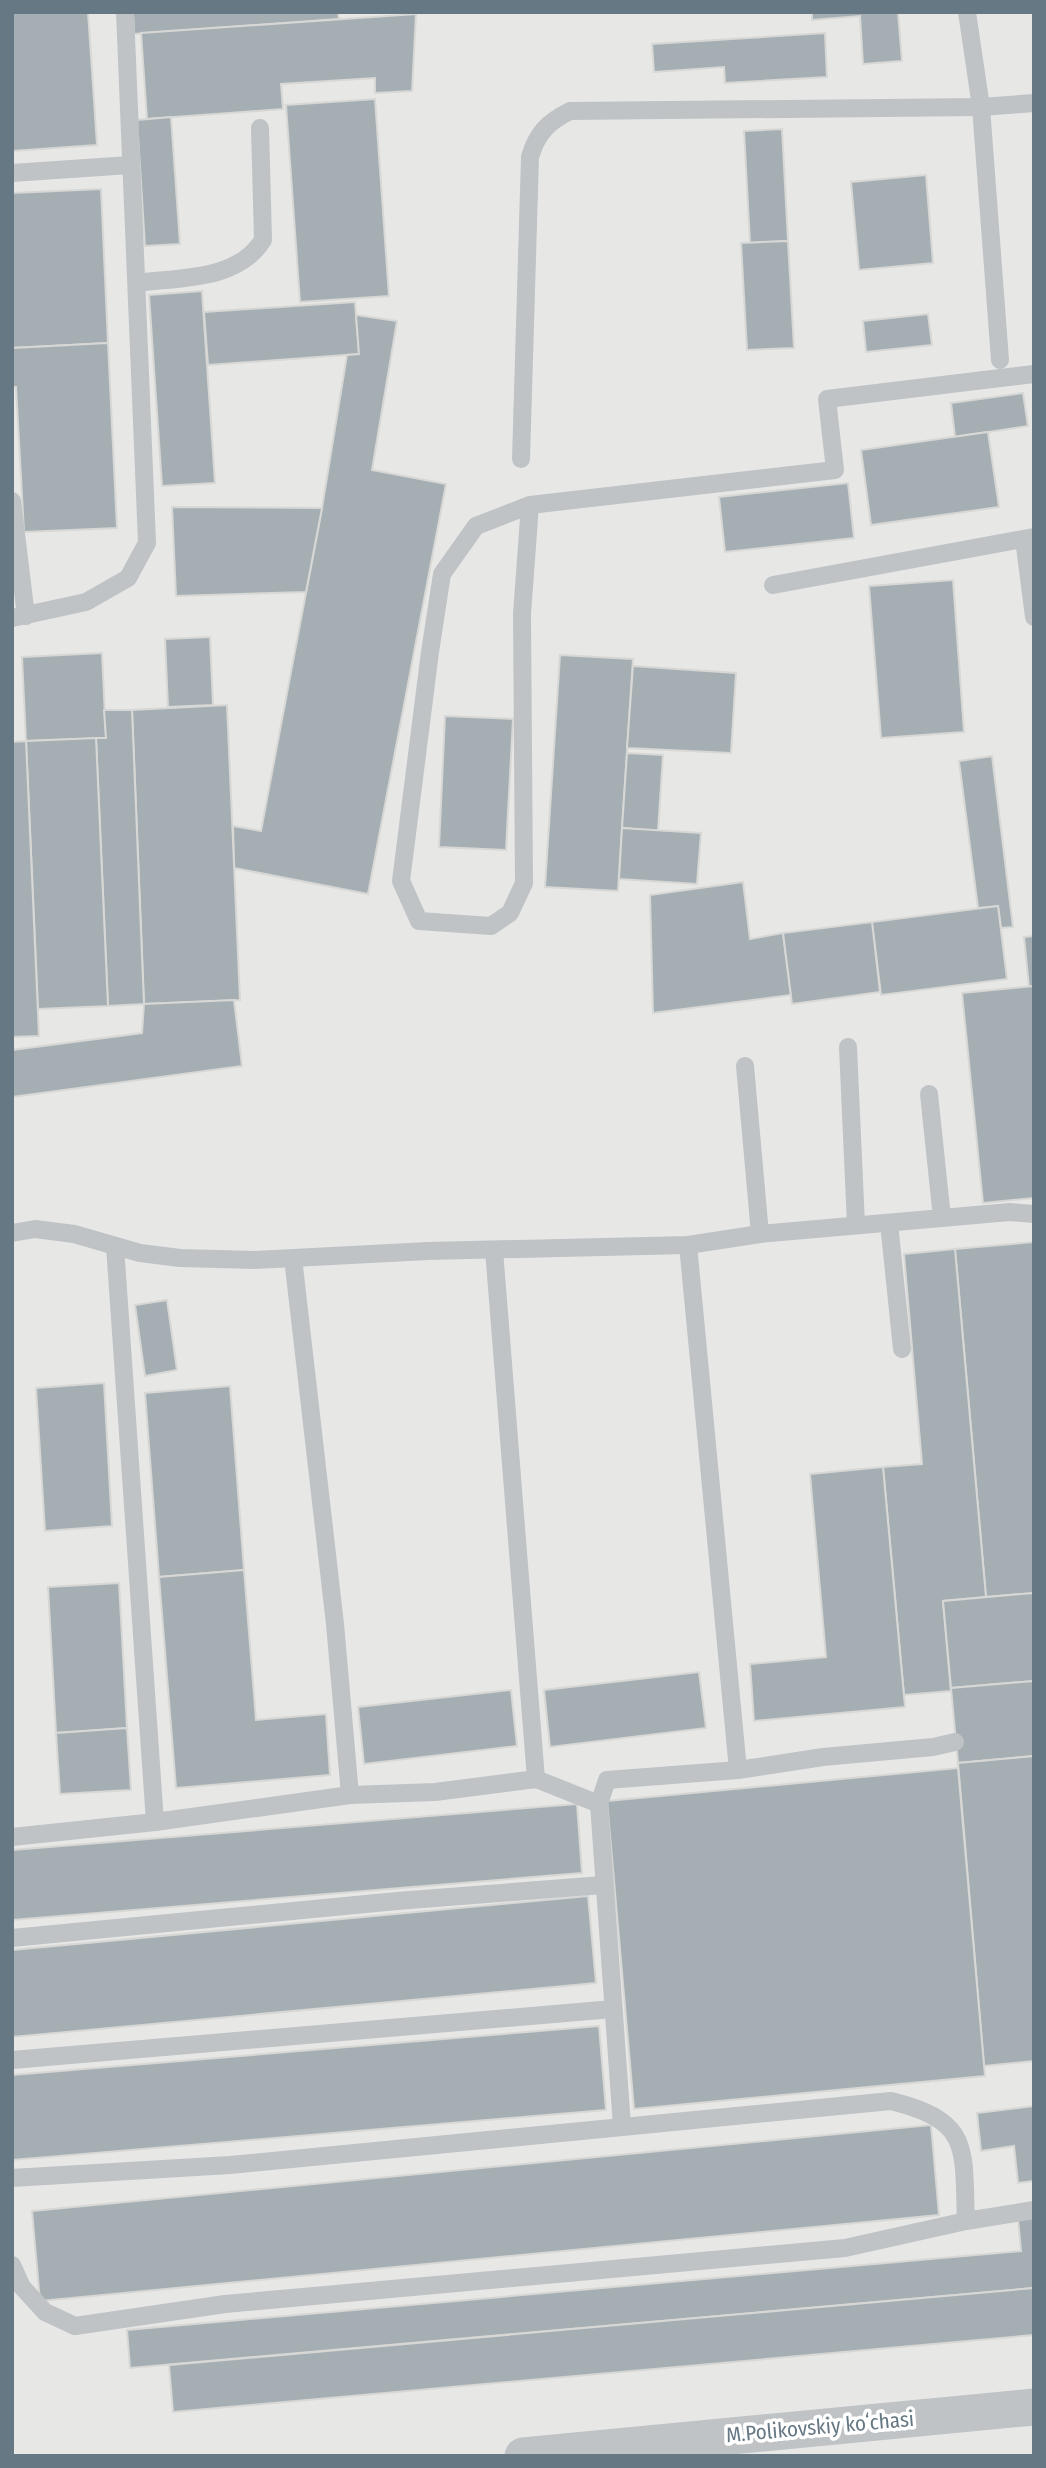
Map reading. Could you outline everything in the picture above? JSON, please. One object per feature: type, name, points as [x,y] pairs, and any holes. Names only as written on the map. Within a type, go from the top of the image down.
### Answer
[{"type":"street","name":"M.Polikovskiy koʻchasi","points":[[523,2456],[1034,2407]]},
{"type":"lane","points":[[12,501],[19,617],[86,602],[128,578],[146,543],[125,12]]},
{"type":"lane","points":[[967,12],[981,107],[1000,360]]},
{"type":"lane","points":[[522,459],[530,157],[534,142],[551,121],[570,111],[981,107],[1034,103]]},
{"type":"lane","points":[[137,283],[225,271],[243,264],[254,253],[263,240],[260,128]]},
{"type":"lane","points":[[12,173],[130,165]]},
{"type":"lane","points":[[530,505],[522,614],[524,883],[510,913],[491,926],[419,920],[401,881],[442,575],[477,526],[530,505],[835,470],[827,399],[1034,374]]},
{"type":"lane","points":[[773,585],[1029,538],[1034,617]]},
{"type":"lane","points":[[848,1047],[856,1225]]},
{"type":"lane","points":[[745,1066],[760,1234]]},
{"type":"lane","points":[[929,1094],[942,1218]]},
{"type":"lane","points":[[12,1233],[34,1228],[74,1234],[115,1246],[180,1258],[293,1258],[688,1245],[760,1234],[856,1225],[1010,1212],[1034,1214]]},
{"type":"lane","points":[[889,1223],[902,1349]]},
{"type":"lane","points":[[688,1245],[738,1770]]},
{"type":"lane","points":[[115,1246],[155,1822]]},
{"type":"lane","points":[[494,1250],[536,1779]]},
{"type":"lane","points":[[293,1258],[334,1611],[350,1795]]},
{"type":"lane","points":[[622,2126],[599,1804],[607,1780],[738,1770],[956,1742]]},
{"type":"lane","points":[[12,1837],[155,1822],[350,1795],[435,1792],[536,1779],[599,1804]]},
{"type":"lane","points":[[12,1938],[397,1901],[603,1885]]},
{"type":"lane","points":[[12,2060],[613,2009]]},
{"type":"lane","points":[[12,2178],[230,2165],[891,2101],[925,2109],[947,2123],[963,2149],[966,2221]]},
{"type":"lane","points":[[12,2265],[22,2287],[45,2312],[75,2326],[225,2304],[845,2248],[966,2221],[1034,2210]]},
{"type":"shaded area","points":[[12,12],[1034,12],[1034,2456],[12,2456]]},
{"type":"building","points":[[12,12],[88,12],[97,145],[12,151]]},
{"type":"building","points":[[133,12],[338,12],[339,19],[134,34]]},
{"type":"building","points":[[812,12],[898,12],[902,61],[863,64],[860,16],[812,20]]},
{"type":"building","points":[[416,14],[412,91],[375,93],[375,78],[281,84],[283,109],[147,119],[141,33]]},
{"type":"building","points":[[825,33],[827,77],[725,83],[724,67],[654,72],[652,44]]},
{"type":"building","points":[[375,99],[389,296],[300,302],[286,105]]},
{"type":"building","points":[[171,117],[180,244],[145,246],[137,120]]},
{"type":"building","points":[[782,129],[788,241],[750,243],[744,131]]},
{"type":"building","points":[[926,175],[933,263],[859,270],[851,182]]},
{"type":"building","points":[[101,189],[108,343],[12,348],[12,193]]},
{"type":"building","points":[[788,241],[794,348],[747,350],[741,243]]},
{"type":"building","points":[[202,291],[215,483],[162,486],[149,295]]},
{"type":"building","points":[[355,302],[359,354],[208,365],[204,312]]},
{"type":"building","points":[[928,314],[932,345],[866,352],[863,321]]},
{"type":"building","points":[[356,315],[397,321],[372,470],[446,484],[368,894],[234,868],[233,826],[261,831],[322,508],[347,355],[359,354]]},
{"type":"building","points":[[108,343],[117,528],[24,532],[16,387],[12,387],[12,348]]},
{"type":"building","points":[[1023,393],[1028,426],[955,437],[951,403]]},
{"type":"building","points":[[988,432],[999,507],[871,525],[861,450]]},
{"type":"building","points":[[848,483],[854,538],[725,552],[719,497]]},
{"type":"building","points":[[172,507],[322,508],[306,592],[176,596]]},
{"type":"building","points":[[953,580],[964,732],[881,738],[869,586]]},
{"type":"building","points":[[210,637],[213,705],[168,707],[165,639]]},
{"type":"building","points":[[102,653],[106,738],[26,741],[22,657]]},
{"type":"building","points":[[560,655],[633,659],[618,891],[545,887]]},
{"type":"building","points":[[633,666],[736,673],[731,753],[627,748]]},
{"type":"building","points":[[227,705],[240,1000],[144,1004],[132,710]]},
{"type":"building","points":[[104,710],[132,710],[144,1004],[108,1006],[96,738],[106,738]]},
{"type":"building","points":[[445,716],[513,719],[506,850],[439,847]]},
{"type":"building","points":[[96,738],[108,1006],[38,1009],[26,741]]},
{"type":"building","points":[[26,741],[39,1036],[12,1037],[12,742]]},
{"type":"building","points":[[627,753],[663,755],[658,831],[622,828]]},
{"type":"building","points":[[992,756],[1013,927],[1001,928],[998,906],[978,908],[959,761]]},
{"type":"building","points":[[622,828],[701,833],[697,884],[619,879]]},
{"type":"building","points":[[743,882],[750,939],[783,933],[791,995],[653,1013],[650,895]]},
{"type":"building","points":[[998,906],[1007,979],[881,995],[872,922]]},
{"type":"building","points":[[872,922],[880,992],[792,1004],[783,933]]},
{"type":"building","points":[[1034,936],[1034,986],[1029,987],[1024,937]]},
{"type":"building","points":[[1034,986],[1034,1198],[983,1203],[962,993]]},
{"type":"building","points":[[234,1000],[242,1066],[12,1097],[12,1050],[142,1033],[144,1004]]},
{"type":"building","points":[[1034,1242],[1034,1605],[1033,1593],[986,1597],[955,1249]]},
{"type":"building","points":[[955,1249],[986,1597],[943,1601],[951,1691],[904,1695],[883,1467],[922,1464],[904,1254]]},
{"type":"building","points":[[167,1300],[177,1370],[145,1376],[135,1305]]},
{"type":"building","points":[[104,1383],[112,1526],[45,1531],[36,1388]]},
{"type":"building","points":[[230,1386],[244,1570],[159,1577],[145,1393]]},
{"type":"building","points":[[883,1467],[905,1707],[754,1721],[750,1664],[826,1657],[810,1474]]},
{"type":"building","points":[[244,1570],[256,1720],[326,1714],[330,1775],[176,1788],[159,1577]]},
{"type":"building","points":[[119,1583],[127,1728],[56,1733],[48,1587]]},
{"type":"building","points":[[1033,1593],[1034,1681],[951,1688],[943,1601]]},
{"type":"building","points":[[699,1672],[706,1728],[550,1747],[544,1690]]},
{"type":"building","points":[[1034,1681],[1034,1756],[958,1763],[951,1688]]},
{"type":"building","points":[[511,1690],[517,1746],[364,1764],[358,1707]]},
{"type":"building","points":[[127,1728],[131,1790],[60,1794],[56,1733]]},
{"type":"building","points":[[1034,1756],[1034,2061],[984,2066],[958,1763]]},
{"type":"building","points":[[958,1768],[985,2076],[634,2109],[607,1801]]},
{"type":"building","points":[[577,1804],[582,1873],[12,1920],[12,1850]]},
{"type":"building","points":[[588,1896],[596,1983],[12,2037],[12,1950]]},
{"type":"building","points":[[599,2026],[606,2110],[12,2160],[12,2075]]},
{"type":"building","points":[[1034,2106],[1034,2181],[1018,2183],[1014,2146],[981,2151],[977,2113]]},
{"type":"building","points":[[931,2125],[939,2215],[40,2301],[32,2211]]},
{"type":"building","points":[[1034,2218],[1034,2288],[130,2368],[127,2330],[1021,2251],[1018,2219]]},
{"type":"building","points":[[1034,2288],[1034,2335],[173,2412],[169,2365]]}]
